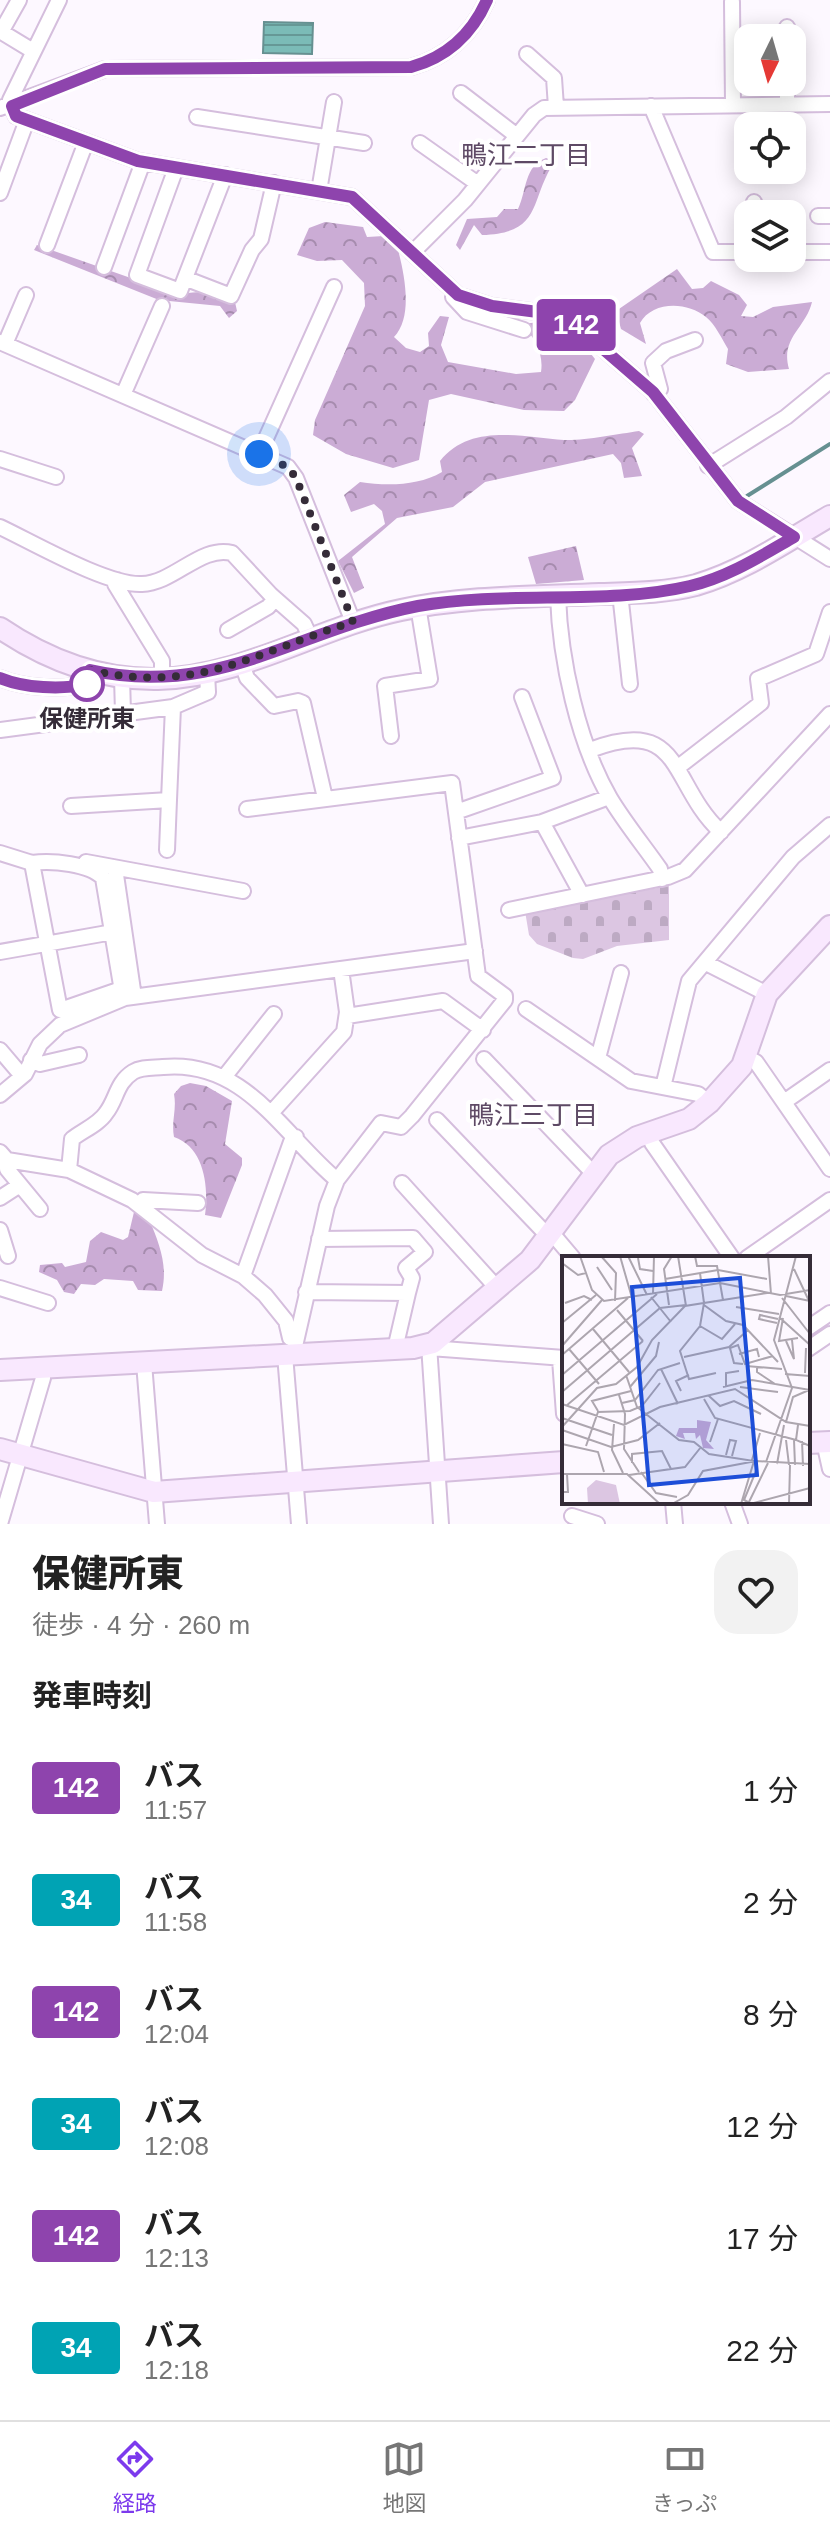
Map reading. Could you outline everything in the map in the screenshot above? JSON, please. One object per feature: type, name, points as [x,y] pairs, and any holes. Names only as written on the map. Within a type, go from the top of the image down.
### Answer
[{"type":"street","points":[[19,0],[1,32],[33,51]]},
{"type":"street","points":[[6,107],[59,0]]},
{"type":"street","points":[[6,107],[105,69],[411,67],[454,46],[471,29],[487,0]]},
{"type":"street","points":[[732,2],[733,104]]},
{"type":"street","points":[[527,54],[554,78],[556,107]]},
{"type":"street","points":[[461,93],[517,136]]},
{"type":"street","points":[[787,96],[787,104]]},
{"type":"street","points":[[319,191],[334,102]]},
{"type":"street","points":[[412,253],[478,184],[539,111],[556,107],[830,104]]},
{"type":"street","points":[[651,106],[713,252],[734,252]]},
{"type":"street","points":[[6,107],[16,116],[143,162],[358,199],[456,293],[492,306],[567,318],[654,394],[708,466],[743,506],[830,559]]},
{"type":"street","points":[[197,117],[364,143]]},
{"type":"street","points":[[0,193],[27,120]]},
{"type":"street","points":[[47,245],[86,142]]},
{"type":"street","points":[[420,143],[478,184]]},
{"type":"street","points":[[104,267],[143,162]]},
{"type":"street","points":[[176,168],[137,275],[180,291],[225,175]]},
{"type":"street","points":[[187,279],[231,296],[252,250],[261,239],[274,183]]},
{"type":"street","points":[[806,252],[830,252]]},
{"type":"street","points":[[259,454],[334,287]]},
{"type":"street","points":[[456,293],[453,298],[467,312],[524,330]]},
{"type":"street","points":[[26,295],[2,343],[288,467],[296,478],[353,622]]},
{"type":"street","points":[[123,395],[162,306]]},
{"type":"street","points":[[654,394],[660,389],[660,383],[653,363],[666,351],[695,340]]},
{"type":"street","points":[[708,466],[827,390]]},
{"type":"street","points":[[0,459],[56,477]]},
{"type":"street","points":[[0,628],[42,653],[90,670],[122,677],[162,679],[207,674],[353,622],[418,606],[668,590],[710,580],[830,516]]},
{"type":"street","points":[[0,527],[117,580],[143,584],[160,581],[208,555],[226,552],[243,561],[275,599],[304,624],[310,637]]},
{"type":"street","points":[[117,580],[115,584],[162,661],[162,679]]},
{"type":"street","points":[[620,593],[625,661],[630,684]]},
{"type":"street","points":[[558,596],[567,674],[590,750],[609,797],[660,869],[662,879]]},
{"type":"street","points":[[228,630],[275,599]]},
{"type":"street","points":[[391,736],[385,686],[430,679],[418,606]]},
{"type":"street","points":[[677,768],[761,703],[758,679],[816,654],[830,612]]},
{"type":"street","points":[[242,664],[247,678],[274,706],[298,701],[303,703],[325,798]]},
{"type":"street","points":[[0,678],[12,683],[73,687],[87,684],[90,670]]},
{"type":"street","points":[[0,730],[173,707],[208,692],[207,674]]},
{"type":"street","points":[[122,677],[123,713]]},
{"type":"street","points":[[456,812],[553,778],[522,697]]},
{"type":"street","points":[[167,850],[173,707]]},
{"type":"street","points":[[509,910],[662,879],[685,870],[830,714]]},
{"type":"street","points":[[590,750],[643,738],[662,746],[721,832]]},
{"type":"street","points":[[247,809],[452,783],[478,976],[505,1000],[412,1116],[401,1127],[381,1123],[337,1180],[291,1350],[299,1524]]},
{"type":"street","points":[[459,838],[542,822],[609,797]]},
{"type":"street","points":[[71,806],[169,800]]},
{"type":"street","points":[[542,822],[582,895]]},
{"type":"street","points":[[663,1087],[689,981],[791,859],[830,825]]},
{"type":"street","points":[[0,848],[32,863],[45,861],[97,871],[103,878],[121,985],[118,990],[60,1010],[32,863]]},
{"type":"street","points":[[0,848],[243,891]]},
{"type":"street","points":[[115,868],[134,997]]},
{"type":"street","points":[[430,1346],[525,1265],[593,1173],[618,1148],[649,1132],[689,1119],[709,1103],[736,1074],[746,1057],[767,994],[830,926]]},
{"type":"street","points":[[0,952],[113,932]]},
{"type":"street","points":[[0,1095],[25,1074],[40,1044],[60,1025],[83,1013],[134,997],[475,951]]},
{"type":"street","points":[[706,963],[767,994]]},
{"type":"street","points":[[272,1112],[339,1040],[347,1016],[341,969]]},
{"type":"street","points":[[598,1058],[621,973]]},
{"type":"street","points":[[347,1016],[443,1001],[483,1030]]},
{"type":"street","points":[[526,1009],[631,1081],[698,1094],[709,1103]]},
{"type":"street","points":[[225,1076],[274,1014]]},
{"type":"street","points":[[0,1050],[17,1070]]},
{"type":"street","points":[[31,1060],[40,1064],[79,1055]]},
{"type":"street","points":[[746,1057],[756,1062],[830,1169]]},
{"type":"street","points":[[484,1059],[593,1173]]},
{"type":"street","points":[[69,1170],[72,1139],[104,1116],[115,1090],[133,1072],[175,1066],[225,1076],[272,1112],[337,1180]]},
{"type":"street","points":[[784,1102],[830,1070]]},
{"type":"street","points":[[437,1120],[571,1256]]},
{"type":"street","points":[[649,1132],[652,1143],[731,1256]]},
{"type":"street","points":[[243,1276],[291,1142],[296,1137]]},
{"type":"street","points":[[40,1209],[7,1169],[3,1156],[69,1170],[139,1205],[202,1255],[243,1276],[265,1295],[291,1350]]},
{"type":"street","points":[[402,1183],[497,1288]]},
{"type":"street","points":[[0,1198],[20,1185]]},
{"type":"street","points":[[139,1205],[143,1200],[198,1203]]},
{"type":"street","points":[[750,1256],[830,1200]]},
{"type":"street","points":[[0,1230],[8,1256]]},
{"type":"street","points":[[319,1239],[413,1238],[425,1252],[406,1268],[412,1278],[395,1349]]},
{"type":"street","points":[[0,1288],[48,1303]]},
{"type":"street","points":[[306,1292],[408,1293]]},
{"type":"street","points":[[810,1327],[830,1313]]},
{"type":"street","points":[[810,1348],[830,1334]]},
{"type":"street","points":[[430,1346],[441,1524]]},
{"type":"street","points":[[0,1370],[144,1363],[291,1350],[430,1346],[562,1359]]},
{"type":"street","points":[[144,1363],[157,1524]]},
{"type":"street","points":[[0,1524],[43,1378],[42,1369]]},
{"type":"street","points":[[821,1442],[830,1469]]},
{"type":"street","points":[[0,1449],[154,1492],[562,1462]]},
{"type":"street","points":[[673,1504],[675,1524]]},
{"type":"street","points":[[733,1504],[740,1524]]},
{"type":"street","points":[[572,1514],[597,1524]]},
{"type":"green space","points":[[546,158],[555,161],[525,221],[502,233],[482,235],[474,225],[460,250],[456,245],[467,219],[497,217],[504,209],[518,209],[530,173]]},
{"type":"green space","points":[[325,222],[363,227],[367,237],[384,236],[397,246],[406,306],[404,318],[394,337],[406,348],[420,352],[429,346],[428,333],[440,316],[449,317],[441,345],[448,362],[516,374],[541,372],[540,352],[523,324],[563,319],[595,359],[575,400],[564,411],[524,410],[451,394],[429,400],[419,460],[393,468],[346,454],[313,435],[315,420],[365,306],[364,283],[342,260],[317,261],[297,255],[309,228]]},
{"type":"green space","points":[[37,245],[179,295],[201,292],[221,297],[235,302],[237,311],[229,318],[220,306],[159,300],[34,250]]},
{"type":"green space","points":[[677,269],[692,289],[703,288],[711,281],[739,295],[747,305],[741,316],[753,317],[773,307],[812,302],[788,349],[789,369],[748,372],[726,364],[728,349],[715,328],[706,317],[689,308],[661,307],[646,316],[640,323],[646,344],[621,329],[616,311]]},
{"type":"green space","points":[[639,431],[644,434],[632,448],[642,476],[624,478],[621,463],[613,454],[485,482],[453,507],[397,518],[352,557],[364,588],[354,593],[338,561],[385,524],[382,511],[374,504],[351,512],[344,495],[360,482],[402,484],[433,477],[442,472],[440,461],[452,449],[481,437],[514,435],[572,440]]},
{"type":"green space","points":[[576,546],[584,580],[536,584],[528,557]]},
{"type":"green space","points":[[669,886],[669,940],[617,946],[583,959],[537,944],[529,935],[525,911]]},
{"type":"green space","points":[[190,1083],[206,1086],[232,1101],[225,1144],[242,1158],[242,1165],[221,1218],[205,1215],[205,1180],[198,1158],[184,1142],[174,1137],[174,1094],[181,1086]]},
{"type":"green space","points":[[134,1212],[149,1219],[156,1237],[163,1263],[162,1291],[138,1290],[133,1281],[104,1279],[95,1285],[81,1284],[74,1294],[64,1292],[57,1280],[39,1272],[40,1265],[62,1263],[65,1267],[86,1262],[90,1241],[101,1232],[123,1240],[128,1237]]},
{"type":"shaded area","points":[[264,22],[313,23],[312,54],[263,53]]},
{"type":"waterway","points":[[747,496],[830,444]]},
{"type":"bus line","name":"142","points":[[0,678],[12,683],[73,687],[87,684],[90,670],[122,677],[156,679],[203,675],[249,662],[341,626],[418,606],[676,589],[726,574],[794,537],[738,501],[719,481],[653,392],[567,318],[480,304],[458,295],[358,199],[138,161],[16,116],[12,106],[105,69],[411,67],[434,59],[454,46],[471,29],[487,0]]},
{"type":"place","name":"保健所東","points":[[87,684]]},
{"type":"district","name":"鴨江二丁目","points":[[526,155]]},
{"type":"district","name":"鴨江三丁目","points":[[533,1115]]},
{"type":"route","points":[[87,684],[90,670],[122,677],[156,679],[203,675],[249,662],[353,622],[293,472],[282,463],[259,454]]}]
